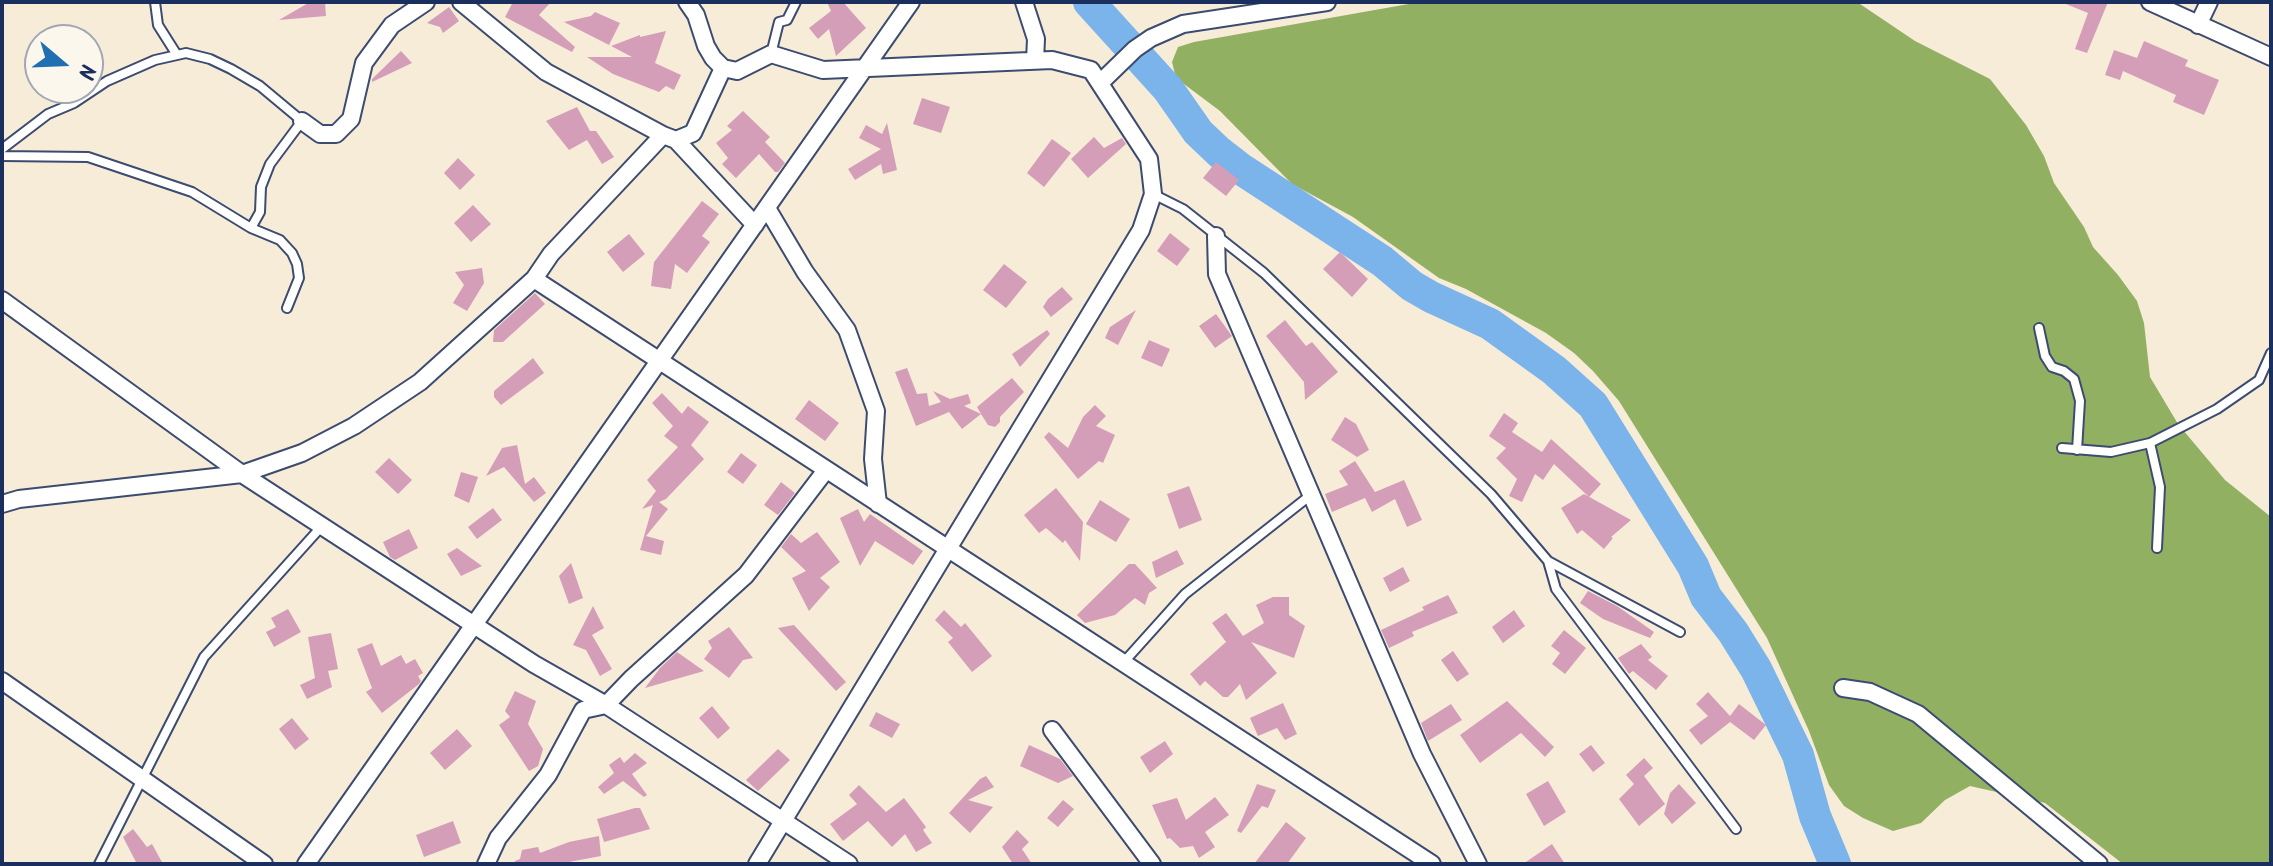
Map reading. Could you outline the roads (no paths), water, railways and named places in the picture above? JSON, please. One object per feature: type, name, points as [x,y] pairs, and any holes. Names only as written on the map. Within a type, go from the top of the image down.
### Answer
[{"type":"street","points":[[302,121],[320,134],[336,134],[351,119],[364,63],[392,25],[426,2]]},
{"type":"street","points":[[461,2],[546,72],[670,138],[755,225]]},
{"type":"street","points":[[687,2],[696,15],[706,46],[723,68],[737,71],[771,54],[823,70],[1035,60],[1052,60],[1091,70],[1149,159],[1153,194],[1141,230],[757,864]]},
{"type":"street","points":[[306,864],[911,2]]},
{"type":"street","points":[[1024,2],[1036,39],[1035,60]]},
{"type":"street","points":[[1100,83],[1135,49],[1183,24],[1260,7],[1327,2]]},
{"type":"street","points":[[2150,2],[2181,8],[2198,25],[2271,57]]},
{"type":"street","points":[[2198,25],[2209,2]]},
{"type":"street","points":[[2,504],[19,499],[242,474],[302,453],[354,426],[410,389],[534,279],[551,254],[670,138],[693,133],[723,68]]},
{"type":"street","points":[[767,208],[805,272],[847,330],[876,411],[873,459],[878,504]]},
{"type":"street","points":[[1216,236],[1217,274],[1422,754],[1478,864]]},
{"type":"street","points":[[534,279],[1432,864]]},
{"type":"street","points":[[2,300],[242,474],[534,664],[606,705],[849,864]]},
{"type":"street","points":[[486,864],[498,838],[548,775],[583,710],[606,705],[746,575],[826,470]]},
{"type":"street","points":[[2,681],[264,864]]},
{"type":"street","points":[[1843,688],[1870,692],[1918,714],[2099,864]]},
{"type":"street","points":[[1052,730],[1152,864]]},
{"type":"lane","points":[[155,2],[158,25],[177,55]]},
{"type":"lane","points":[[771,54],[779,22],[787,20],[796,2]]},
{"type":"lane","points":[[2,149],[48,114],[74,103],[107,81],[155,60],[186,53],[210,59],[260,86],[302,121],[270,164],[261,187],[260,212],[251,228]]},
{"type":"lane","points":[[2,156],[55,155],[100,160],[192,192],[251,228],[280,240],[292,253],[299,278],[287,308]]},
{"type":"lane","points":[[1153,194],[1183,209],[1264,273],[1491,494],[1548,561],[1680,632]]},
{"type":"lane","points":[[2039,328],[2045,356],[2052,367],[2074,379],[2080,401],[2077,450]]},
{"type":"lane","points":[[2062,448],[2111,452],[2150,443],[2217,409],[2259,380],[2271,353]]},
{"type":"lane","points":[[2150,443],[2160,487],[2157,548]]},
{"type":"lane","points":[[1123,663],[1185,594],[1312,493]]},
{"type":"lane","points":[[99,864],[204,657],[322,526]]},
{"type":"lane","points":[[1548,561],[1556,589],[1736,829]]},
{"type":"waterway","points":[[1089,2],[1168,89],[1198,132],[1219,152],[1382,261],[1412,286],[1490,324],[1554,370],[1593,405],[1693,566],[1706,597],[1756,669],[1798,755],[1815,816],[1835,864]]}]
